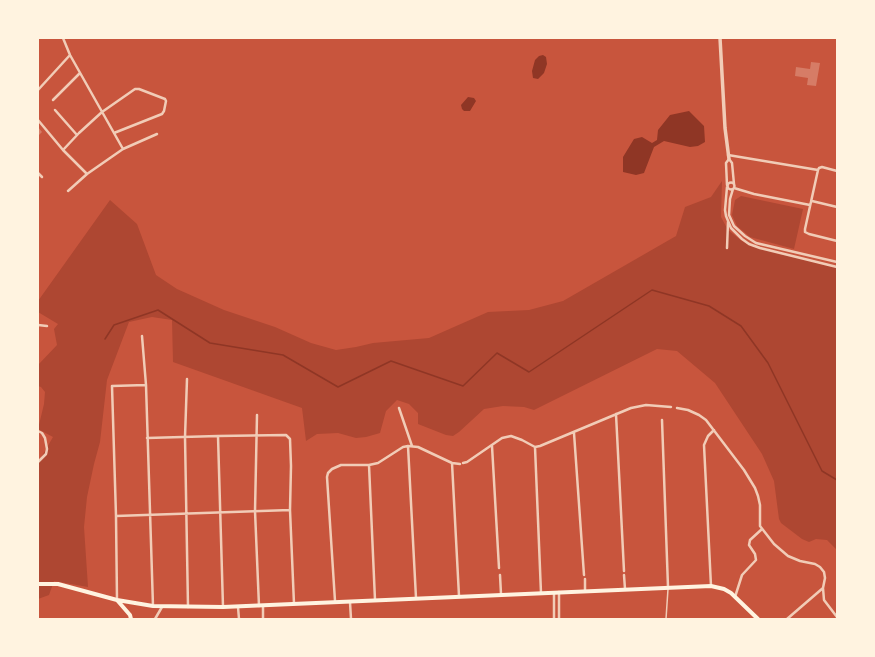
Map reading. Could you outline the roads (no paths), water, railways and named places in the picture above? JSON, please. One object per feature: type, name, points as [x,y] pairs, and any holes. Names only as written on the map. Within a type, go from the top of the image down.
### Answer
[{"type":"main road","points":[[38,584],[58,584],[117,600],[153,606],[188,607],[261,606],[334,601],[711,586],[724,589],[735,597],[758,619]]},
{"type":"main road","points":[[117,600],[130,615],[131,619]]},
{"type":"street","points":[[63,38],[70,55],[123,149]]},
{"type":"street","points":[[720,38],[728,157],[726,163],[727,186],[725,210],[728,222],[727,248]]},
{"type":"street","points":[[38,90],[70,55]]},
{"type":"street","points":[[53,100],[80,73]]},
{"type":"street","points":[[63,150],[102,112],[135,90],[139,89],[165,99],[164,112],[162,114],[114,133]]},
{"type":"street","points":[[55,110],[77,135]]},
{"type":"street","points":[[38,120],[63,150],[87,174]]},
{"type":"street","points":[[68,191],[87,174],[123,149],[157,134]]},
{"type":"street","points":[[728,157],[818,170],[822,167],[837,171]]},
{"type":"street","points":[[728,157],[732,163],[734,184],[734,189],[730,199],[729,215],[734,226],[744,236],[756,243],[837,262]]},
{"type":"street","points":[[818,170],[805,232],[837,241]]},
{"type":"street","points":[[38,173],[42,177]]},
{"type":"street","points":[[727,186],[730,183],[734,184]]},
{"type":"street","points":[[727,186],[729,190],[734,189],[810,205]]},
{"type":"street","points":[[812,200],[837,207]]},
{"type":"street","points":[[728,222],[736,234],[754,247],[837,266]]},
{"type":"street","points":[[38,325],[47,326]]},
{"type":"street","points":[[142,336],[146,385],[153,606]]},
{"type":"street","points":[[187,379],[185,437],[188,607]]},
{"type":"street","points":[[117,600],[112,386],[146,385]]},
{"type":"street","points":[[334,601],[327,477],[328,473],[337,466],[369,465],[378,463],[398,450],[408,446],[430,452],[452,463],[462,464],[502,438],[511,436],[535,447],[574,433],[631,408],[646,405],[671,407]]},
{"type":"street","points":[[398,408],[412,446]]},
{"type":"street","points":[[677,408],[688,410],[699,415],[706,420],[714,430],[755,488],[760,505],[760,523],[762,529],[774,544],[788,556],[800,561],[815,564],[824,572],[825,578],[823,594],[825,603],[837,617]]},
{"type":"street","points":[[616,414],[624,571]]},
{"type":"street","points":[[257,415],[255,511],[261,606],[264,619]]},
{"type":"street","points":[[662,420],[668,587]]},
{"type":"street","points":[[711,586],[704,445],[708,436],[714,430]]},
{"type":"street","points":[[38,431],[42,433],[47,443],[46,454],[38,462]]},
{"type":"street","points":[[574,433],[584,575]]},
{"type":"street","points":[[147,438],[286,435],[290,440],[290,510],[294,604]]},
{"type":"street","points":[[218,436],[223,607]]},
{"type":"street","points":[[492,445],[499,568]]},
{"type":"street","points":[[408,446],[416,598]]},
{"type":"street","points":[[535,447],[541,593]]},
{"type":"street","points":[[452,463],[459,596]]},
{"type":"street","points":[[369,465],[375,600]]},
{"type":"street","points":[[116,516],[290,510]]},
{"type":"street","points":[[735,597],[742,575],[756,560],[750,540],[762,529]]},
{"type":"street","points":[[500,575],[501,594]]},
{"type":"street","points":[[624,575],[625,589]]},
{"type":"street","points":[[585,579],[585,591]]},
{"type":"street","points":[[787,619],[823,588]]},
{"type":"street","points":[[559,592],[559,619]]},
{"type":"street","points":[[554,593],[554,619]]},
{"type":"street","points":[[554,599],[559,600]]},
{"type":"street","points":[[350,601],[351,619]]},
{"type":"street","points":[[155,619],[162,606]]},
{"type":"street","points":[[238,606],[239,619]]},
{"type":"lane","points":[[666,619],[666,597],[668,587]]},
{"type":"waterway","points":[[105,339],[114,325],[158,310],[210,343],[283,355],[338,387],[391,361],[463,386],[497,353],[529,372],[652,290],[709,306],[741,326],[768,363],[822,471],[837,480]]}]
